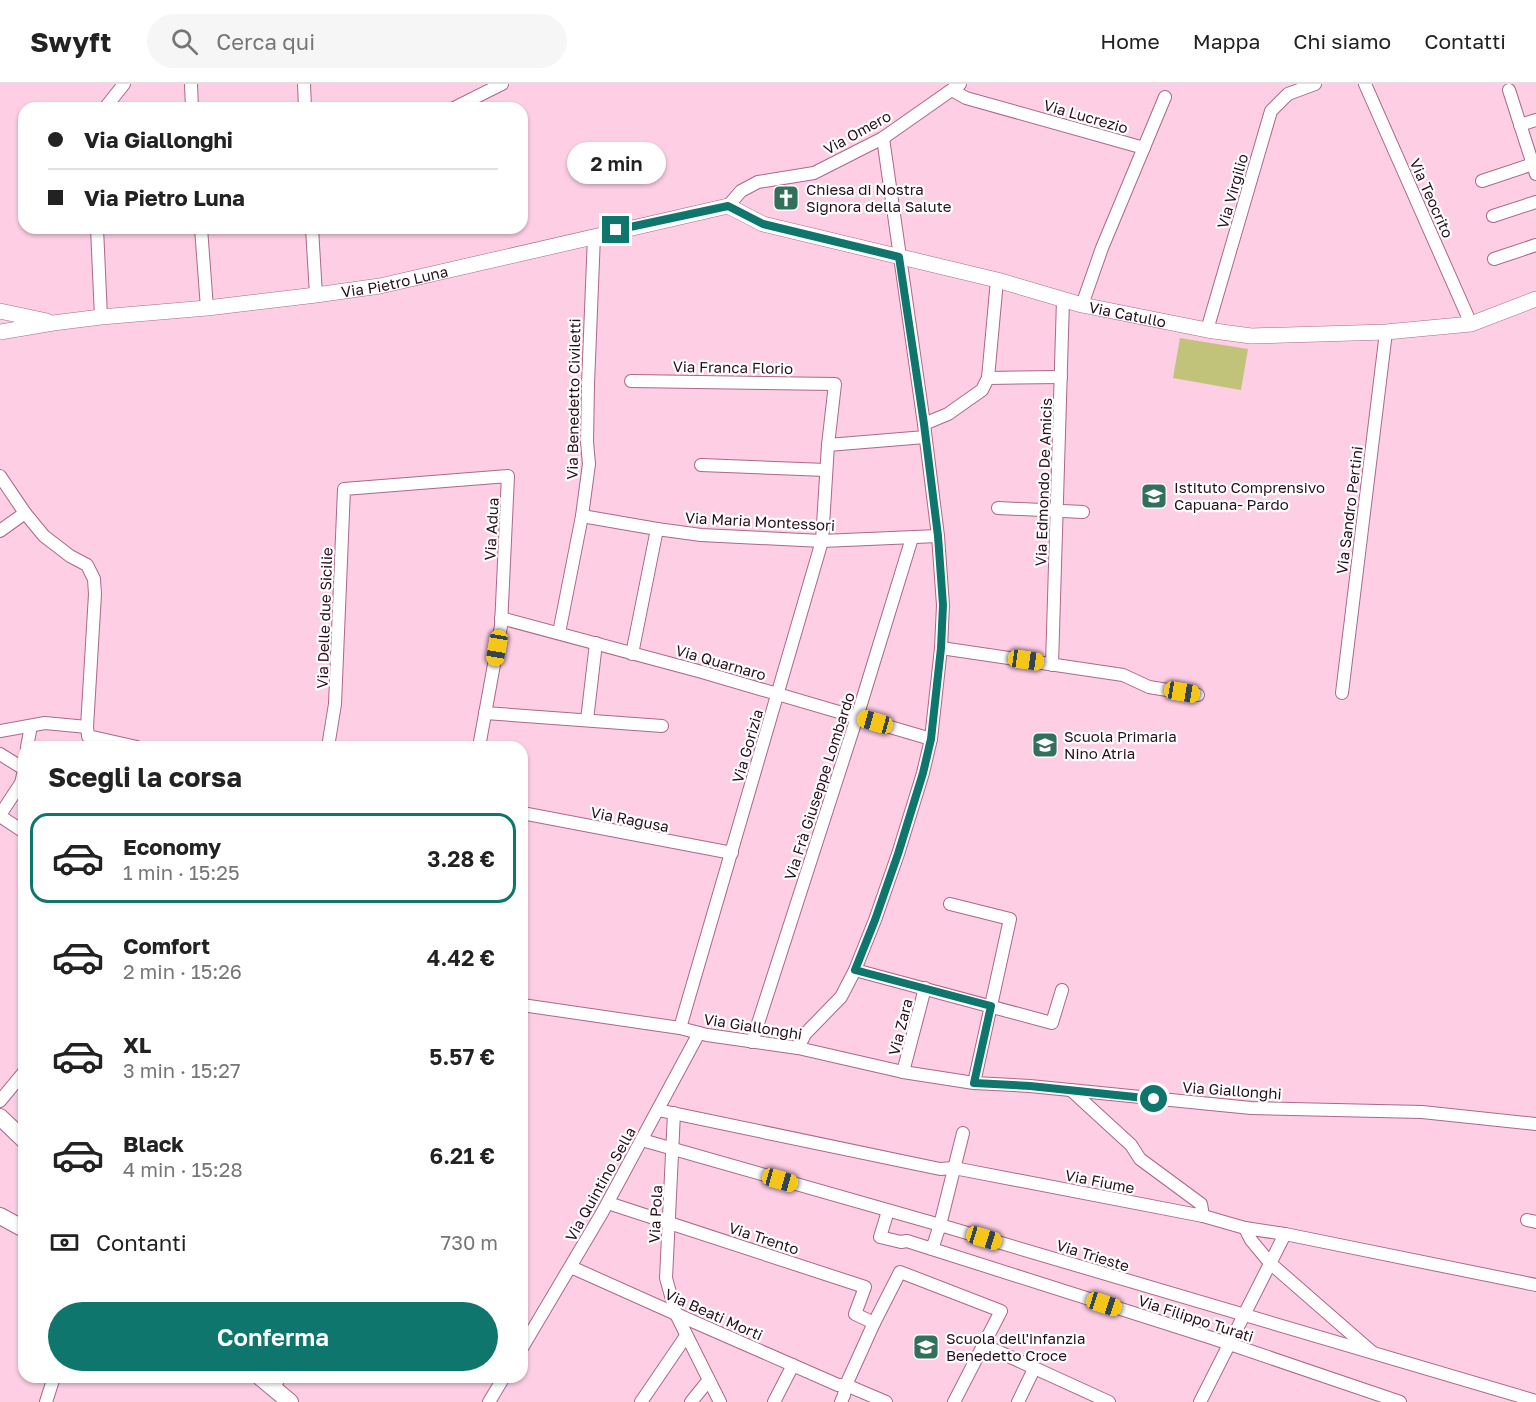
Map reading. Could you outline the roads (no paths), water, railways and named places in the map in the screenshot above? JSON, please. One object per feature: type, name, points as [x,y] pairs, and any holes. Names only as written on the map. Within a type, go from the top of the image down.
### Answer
[{"type":"main road","points":[[0,1117],[18,1134]]},
{"type":"main road","points":[[0,1216],[18,1226]]},
{"type":"main road","points":[[273,1383],[290,1402]]},
{"type":"street","points":[[110,102],[124,84]]},
{"type":"street","points":[[191,84],[192,102]]},
{"type":"street","points":[[304,84],[305,102]]},
{"type":"street","points":[[466,102],[502,84]]},
{"type":"street","name":"Via Virgilio","points":[[1207,330],[1271,111],[1294,87],[1316,84]]},
{"type":"street","name":"Via Teocrito","points":[[1365,84],[1471,324]]},
{"type":"street","name":"Via Omero","points":[[728,206],[741,192],[758,182],[814,173],[883,138],[956,87]]},
{"type":"street","name":"Via Lucrezio","points":[[956,87],[966,98],[1144,148]]},
{"type":"street","points":[[1482,181],[1535,167],[1509,90]]},
{"type":"street","name":"Via Lucrezio","points":[[1083,304],[1102,248],[1165,97]]},
{"type":"street","points":[[1520,125],[1536,120]]},
{"type":"street","points":[[798,1048],[805,1034],[841,997],[855,970],[875,920],[923,773],[931,739],[941,648],[943,605],[938,536],[883,138]]},
{"type":"street","points":[[1493,216],[1536,202]]},
{"type":"street","name":"Via Catullo","points":[[728,206],[763,224],[997,280],[1063,300],[1207,330],[1251,336],[1386,332],[1471,324],[1536,299]]},
{"type":"street","name":"Via Pietro Luna","points":[[0,333],[101,317],[207,308],[380,286],[728,206]]},
{"type":"street","points":[[97,234],[101,317]]},
{"type":"street","points":[[201,234],[207,308]]},
{"type":"street","points":[[312,234],[316,295]]},
{"type":"street","name":"Via Benedetto Civiletti","points":[[559,633],[582,516],[589,464],[588,384],[594,236]]},
{"type":"street","points":[[1494,259],[1536,245]]},
{"type":"street","points":[[924,424],[948,414],[982,390],[988,378],[997,280]]},
{"type":"street","name":"Via Edmondo De Amicis","points":[[1052,665],[1063,300]]},
{"type":"street","name":"Via Pietro Luna","points":[[0,311],[53,323]]},
{"type":"street","name":"Via Sandro Pertini","points":[[1342,693],[1386,332]]},
{"type":"street","points":[[988,378],[1061,377]]},
{"type":"street","name":"Via Franca Florio","points":[[631,381],[835,384]]},
{"type":"street","name":"Via Gorizia","points":[[680,1028],[822,541],[828,445],[835,384]]},
{"type":"street","points":[[828,445],[925,437]]},
{"type":"street","points":[[701,465],[826,470]]},
{"type":"street","points":[[0,476],[44,536],[70,556],[87,565],[94,579],[87,727],[88,736],[110,741]]},
{"type":"street","name":"Via Adua","points":[[344,489],[508,476],[501,618],[479,741]]},
{"type":"street","name":"Via Delle due Sicilie","points":[[329,741],[335,704],[344,489]]},
{"type":"street","points":[[998,508],[1083,512]]},
{"type":"street","points":[[0,531],[25,513]]},
{"type":"street","name":"Via Maria Montessori","points":[[582,516],[701,535],[822,541],[938,536]]},
{"type":"street","points":[[632,654],[657,529]]},
{"type":"street","name":"Via Frà Giuseppe Lombardo","points":[[752,1042],[912,538]]},
{"type":"street","name":"Via Quarnaro","points":[[501,618],[702,672],[931,739]]},
{"type":"street","points":[[587,720],[596,644]]},
{"type":"street","points":[[941,648],[1123,675],[1149,687],[1197,695]]},
{"type":"street","points":[[485,713],[662,726]]},
{"type":"street","points":[[0,731],[45,723],[87,727]]},
{"type":"street","points":[[28,741],[31,726]]},
{"type":"street","points":[[0,754],[18,766]]},
{"type":"street","points":[[18,788],[0,815],[18,828]]},
{"type":"street","name":"Via Ragusa","points":[[528,814],[732,854]]},
{"type":"street","points":[[950,904],[1010,919],[974,1083]]},
{"type":"street","points":[[855,970],[1052,1023],[1062,990]]},
{"type":"street","name":"Via Zara","points":[[903,1072],[925,988]]},
{"type":"street","name":"Via Giallonghi","points":[[528,1005],[798,1048],[903,1072],[974,1083],[1030,1086],[1251,1108],[1422,1112],[1536,1124]]},
{"type":"street","name":"Via Quintino Sella","points":[[528,1338],[608,1203],[699,1033]]},
{"type":"street","points":[[0,1101],[18,1079]]},
{"type":"street","points":[[1071,1090],[1131,1145],[1140,1159],[1201,1204],[1203,1216]]},
{"type":"street","name":"Via Fiume","points":[[658,1110],[940,1168],[954,1168],[1203,1216],[1245,1228],[1285,1234],[1536,1285]]},
{"type":"street","name":"Via Pola","points":[[674,1113],[666,1278],[676,1314],[720,1402]]},
{"type":"street","points":[[932,1248],[963,1133]]},
{"type":"street","name":"Via Trieste","points":[[642,1140],[940,1225],[1536,1401]]},
{"type":"street","name":"Via Trento","points":[[608,1203],[865,1287],[855,1314],[874,1323]]},
{"type":"street","name":"Via Filippo Turati","points":[[888,1211],[880,1237],[932,1248],[1400,1402]]},
{"type":"street","points":[[1245,1228],[1251,1240],[1270,1263],[1375,1354]]},
{"type":"street","points":[[1200,1402],[1285,1234]]},
{"type":"street","name":"Via Beati Morti","points":[[571,1267],[838,1385],[846,1384],[886,1402]]},
{"type":"street","points":[[841,1402],[846,1384],[900,1272],[1000,1311],[954,1402]]},
{"type":"street","points":[[641,1402],[686,1336]]},
{"type":"street","points":[[984,1345],[1109,1402]]},
{"type":"street","points":[[774,1402],[793,1365]]},
{"type":"street","points":[[1018,1402],[1034,1369]]},
{"type":"street","points":[[691,1402],[708,1381]]},
{"type":"street","points":[[46,1402],[52,1383]]},
{"type":"street","points":[[489,1402],[500,1383]]},
{"type":"place","name":"Chiesa di Nostra Signora della Salute","points":[[786,198]]},
{"type":"place","name":"Istituto Comprensivo Capuana- Pardo","points":[[1154,496]]},
{"type":"place","name":"Scuola Primaria Nino Atria","points":[[1045,745]]},
{"type":"place","name":"Scuola dell'infanzia Benedetto Croce","points":[[926,1347]]}]
